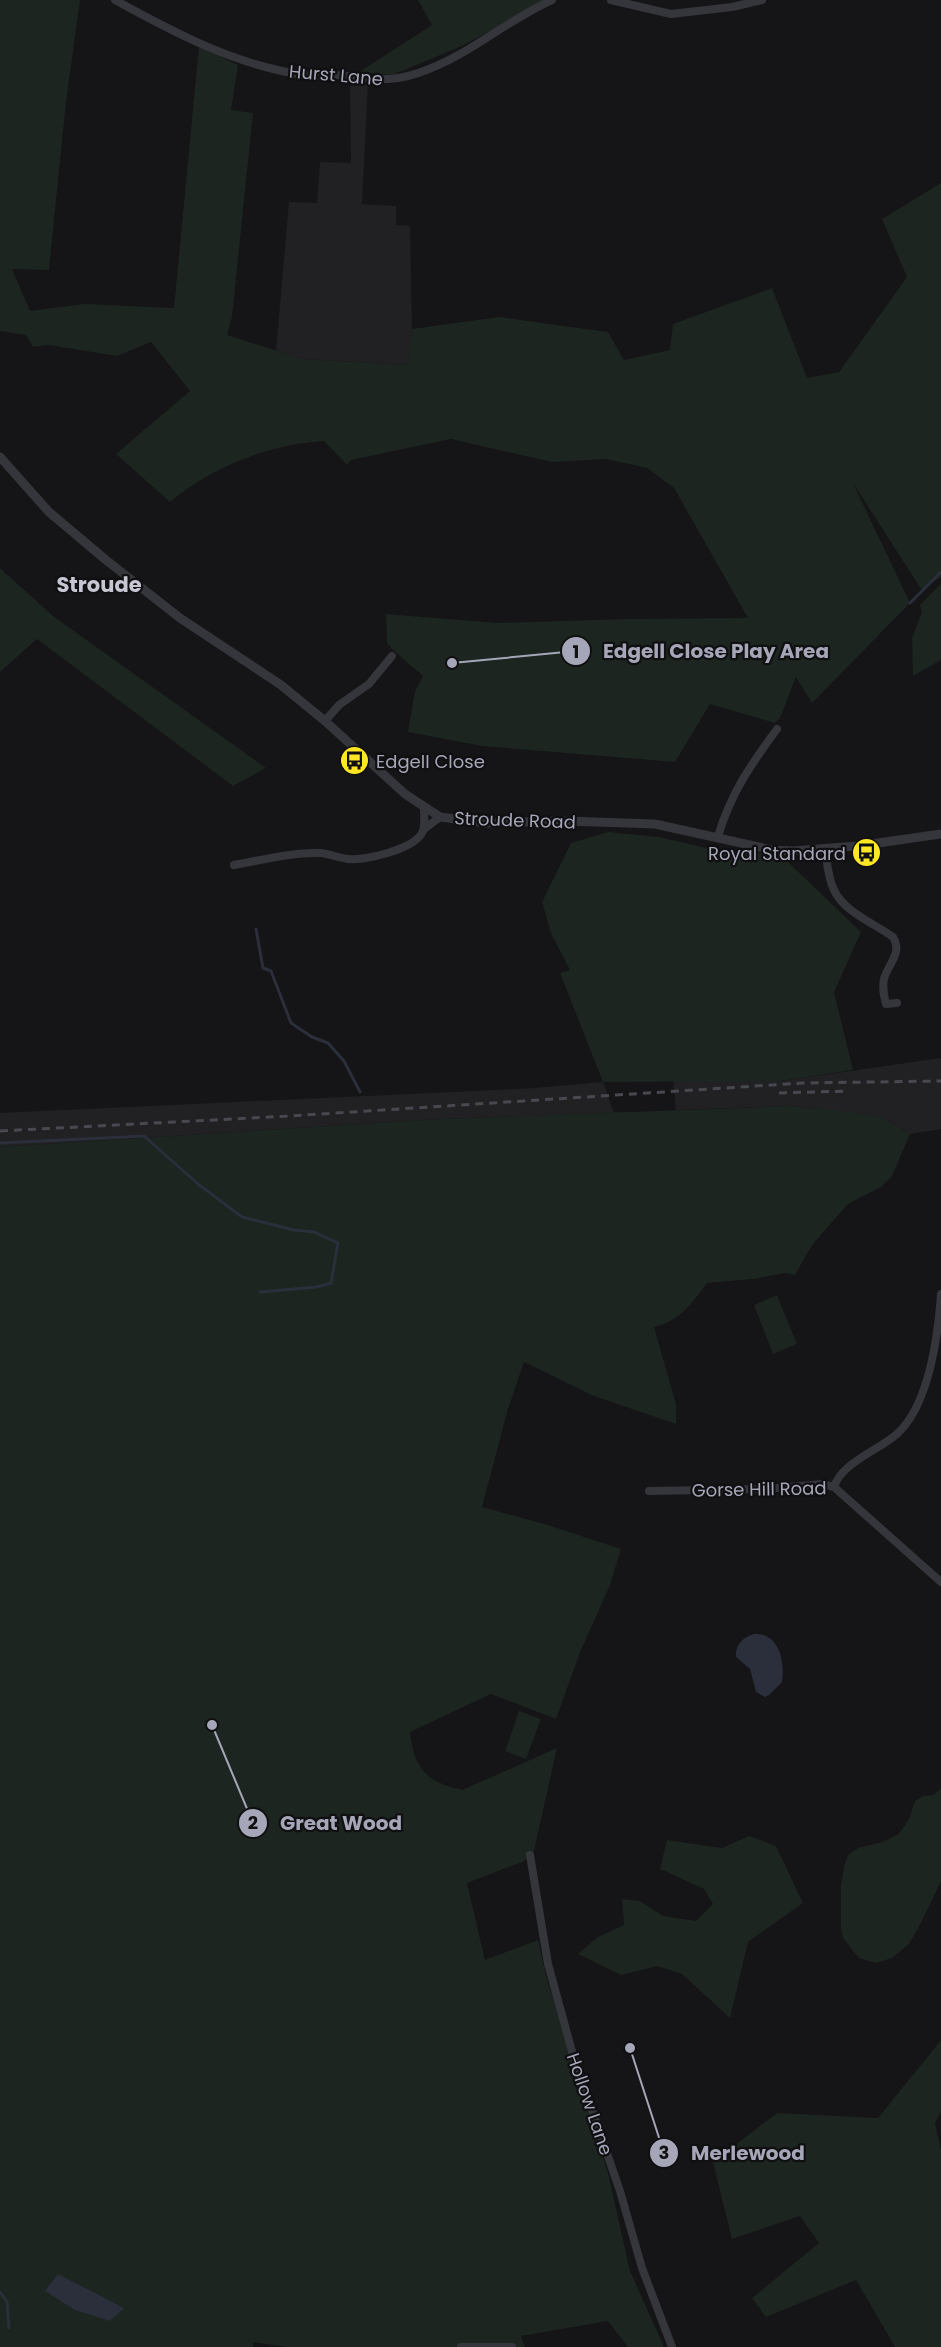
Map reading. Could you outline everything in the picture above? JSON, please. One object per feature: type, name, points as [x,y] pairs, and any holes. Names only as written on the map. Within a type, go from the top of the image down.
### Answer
[{"type":"street","name":"Hurst Lane","points":[[115,0],[172,31],[224,55],[257,66],[306,76],[334,75],[387,81],[403,79],[456,57],[533,8],[552,0]]},
{"type":"street","points":[[611,0],[671,14],[732,7],[762,0]]},
{"type":"street","name":"Stroude Road","points":[[0,457],[49,512],[106,561],[180,618],[281,685],[325,721],[405,794],[440,817],[486,823],[565,821],[655,824],[772,850],[793,851],[857,846],[941,834]]},
{"type":"street","points":[[325,721],[339,705],[369,684],[392,656]]},
{"type":"street","points":[[718,837],[730,799],[777,729]]},
{"type":"street","points":[[424,808],[424,829]]},
{"type":"street","points":[[234,865],[276,857],[322,853],[361,860],[387,854],[417,838],[424,829],[440,817]]},
{"type":"street","points":[[825,849],[830,879],[838,897],[852,910],[892,937],[896,943],[896,954],[883,983],[886,1004],[897,1003]]},
{"type":"street","points":[[834,1487],[840,1474],[898,1433],[908,1422],[928,1377],[938,1336],[941,1294]]},
{"type":"street","name":"Gorse Hill Road","points":[[649,1491],[766,1489],[822,1484],[834,1487],[941,1582]]},
{"type":"street","name":"Hollow Lane","points":[[530,1855],[548,1964],[573,2055],[620,2191],[642,2268],[672,2347]]},
{"type":"street","points":[[461,2347],[509,2345],[512,2347]]},
{"type":"shaded area","points":[[0,0],[80,0],[66,102],[49,270],[12,269],[30,311],[84,304],[174,308],[199,46],[238,65],[231,110],[253,113],[232,317],[227,335],[303,359],[408,365],[412,329],[499,317],[608,332],[624,360],[670,350],[673,324],[772,288],[807,378],[839,372],[907,277],[882,219],[941,183],[941,577],[921,589],[853,483],[910,603],[812,703],[796,677],[780,718],[775,723],[710,704],[675,762],[482,746],[408,732],[415,691],[423,676],[387,643],[386,614],[497,623],[748,618],[674,488],[647,468],[606,459],[552,462],[451,439],[351,460],[347,465],[324,441],[283,447],[242,460],[204,478],[170,502],[116,454],[190,391],[151,342],[117,356],[48,345],[33,347],[26,335],[0,331]]},
{"type":"shaded area","points":[[418,0],[548,0],[462,46],[392,75],[359,72],[432,25]]},
{"type":"shaded area","points":[[368,84],[362,204],[396,206],[396,225],[410,226],[412,329],[409,365],[303,359],[276,351],[289,202],[317,203],[320,162],[351,163],[350,86]]},
{"type":"shaded area","points":[[0,568],[53,616],[266,768],[233,786],[37,639],[0,672]]},
{"type":"shaded area","points":[[941,584],[941,660],[913,676],[912,638],[922,612],[920,605]]},
{"type":"shaded area","points":[[608,832],[659,837],[707,848],[776,855],[784,858],[861,932],[834,992],[853,1070],[781,1081],[603,1082],[560,973],[570,970],[551,933],[542,902],[571,843]]},
{"type":"shaded area","points":[[941,1058],[941,1129],[910,1134],[881,1117],[789,1106],[676,1110],[673,1081],[781,1081]]},
{"type":"shaded area","points":[[603,1082],[614,1113],[441,1119],[0,1147],[0,1113],[535,1088]]},
{"type":"shaded area","points":[[789,1106],[881,1117],[910,1134],[892,1176],[881,1187],[848,1204],[812,1245],[795,1275],[785,1273],[754,1279],[707,1283],[678,1316],[654,1327],[676,1404],[676,1424],[594,1396],[524,1362],[508,1409],[482,1507],[548,1525],[621,1549],[610,1585],[581,1650],[556,1719],[491,1694],[410,1732],[415,1755],[424,1772],[439,1783],[462,1790],[557,1748],[533,1855],[522,1862],[467,1883],[485,1960],[538,1940],[546,1976],[608,2173],[630,2271],[664,2347],[628,2347],[608,2321],[521,2336],[525,2347],[287,2347],[253,2342],[253,2347],[0,2347],[0,1147],[441,1119]]},
{"type":"shaded area","points":[[777,1295],[797,1344],[773,1354],[754,1305]]},
{"type":"shaded area","points":[[519,1711],[541,1719],[526,1759],[505,1751]]},
{"type":"shaded area","points":[[941,1788],[941,1881],[921,1923],[909,1944],[892,1958],[876,1963],[859,1958],[843,1938],[841,1928],[841,1884],[848,1855],[858,1848],[882,1842],[899,1834],[909,1819],[915,1801],[923,1796],[934,1795]]},
{"type":"shaded area","points":[[749,1836],[776,1846],[803,1903],[748,1942],[730,2018],[682,1974],[657,1966],[621,1975],[578,1954],[598,1937],[624,1925],[622,1899],[640,1901],[663,1916],[696,1921],[713,1904],[704,1889],[660,1869],[667,1840],[722,1848]]},
{"type":"shaded area","points":[[941,2040],[941,2111],[935,2123],[941,2151],[941,2347],[895,2347],[856,2280],[766,2317],[752,2298],[819,2243],[800,2216],[732,2239],[713,2162],[777,2113],[878,2118]]},
{"type":"water","points":[[754,1634],[770,1638],[775,1643],[783,1666],[782,1682],[765,1697],[756,1692],[750,1669],[736,1657],[740,1642]]},
{"type":"water","points":[[58,2274],[124,2308],[110,2321],[75,2310],[45,2291]]},
{"type":"waterway","points":[[910,603],[941,572]]},
{"type":"waterway","points":[[256,929],[263,968],[271,971],[291,1023],[312,1037],[328,1043],[344,1061],[360,1092]]},
{"type":"waterway","points":[[0,1143],[144,1136],[198,1184],[242,1217],[294,1230],[314,1232],[338,1243],[331,1283],[317,1287],[260,1292]]},
{"type":"waterway","points":[[0,2292],[7,2302],[9,2328]]},
{"type":"railway","points":[[0,1131],[290,1116],[803,1083],[941,1081]]},
{"type":"railway","points":[[779,1093],[848,1091]]},
{"type":"place","name":"Edgell Close Play Area","points":[[452,663]]},
{"type":"place","name":"Edgell Close","points":[[355,761]]},
{"type":"place","name":"Royal Standard","points":[[867,853]]},
{"type":"place","name":"Great Wood","points":[[212,1725]]},
{"type":"place","name":"Merlewood","points":[[630,2048]]},
{"type":"district","name":"Stroude","points":[[99,584]]}]
